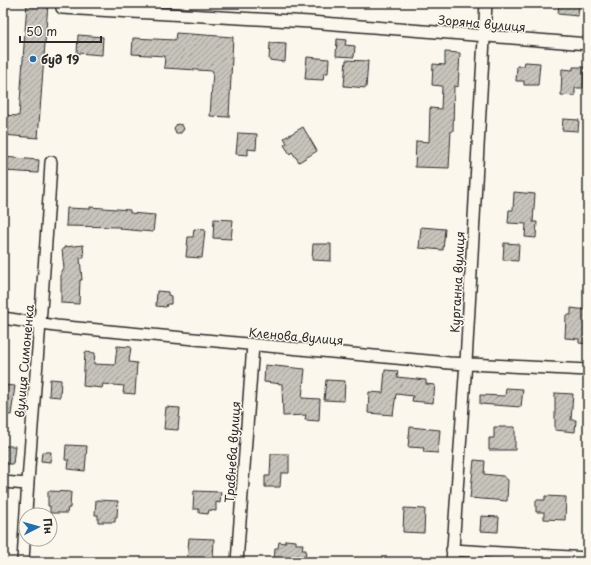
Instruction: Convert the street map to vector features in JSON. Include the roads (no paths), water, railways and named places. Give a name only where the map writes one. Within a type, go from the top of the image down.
[{"type":"street","name":"Курганна вулиця","points":[[452,562],[466,362],[486,3]]},
{"type":"street","name":"Зоряна вулиця","points":[[62,5],[310,22],[588,44]]},
{"type":"street","name":"вулиця Симоненка","points":[[23,562],[27,484],[41,323],[51,162]]},
{"type":"street","name":"Кленова вулиця","points":[[3,318],[253,345],[449,363],[466,362],[588,370]]},
{"type":"street","name":"Травнева вулиця","points":[[237,562],[253,345]]},
{"type":"street","points":[[3,482],[27,484]]},
{"type":"street","points":[[452,550],[588,558]]},
{"type":"place","name":"буд 19","points":[[33,59]]}]
